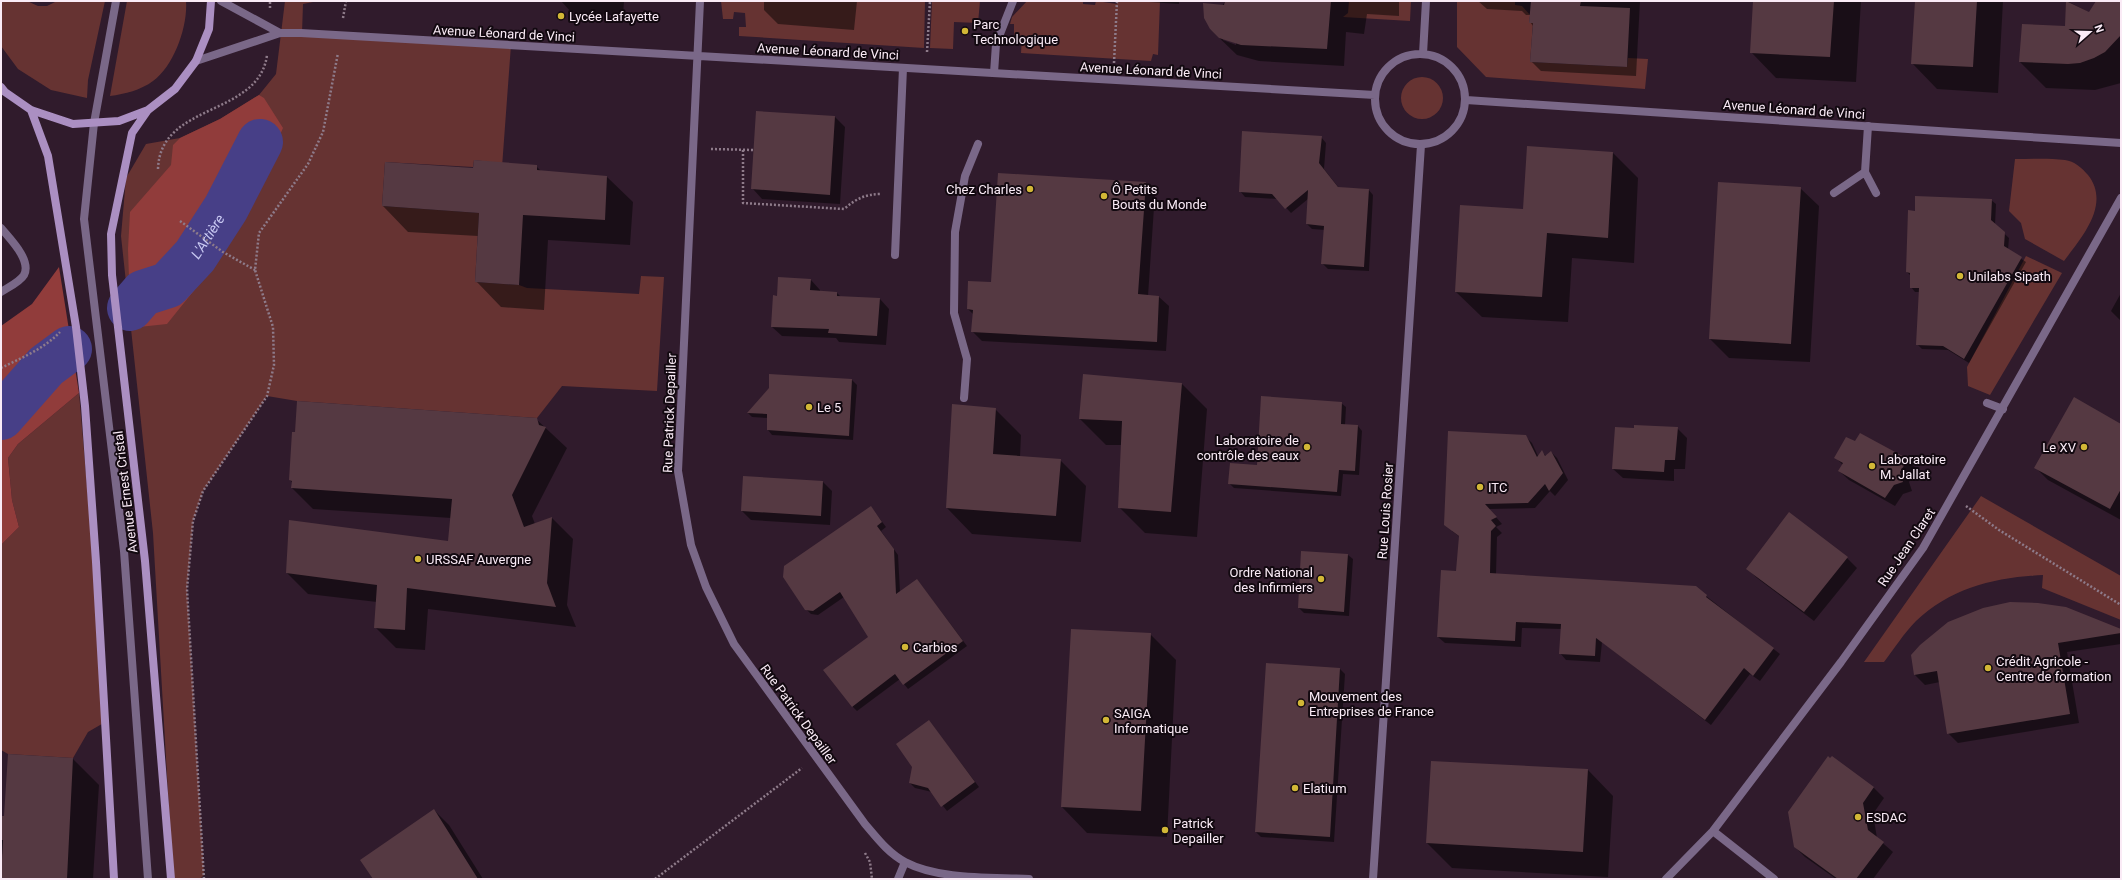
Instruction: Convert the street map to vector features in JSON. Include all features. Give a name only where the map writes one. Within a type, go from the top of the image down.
[{"type":"main road","points":[[1,87],[5,92],[31,110],[73,124],[119,121],[148,110],[175,89],[196,62],[209,29],[211,1]]},
{"type":"main road","points":[[31,110],[48,156],[76,327],[85,406],[96,562],[114,879]]},
{"type":"main road","name":"Avenue Ernest Cristal","points":[[148,110],[132,133],[111,234],[112,275],[145,561],[171,879]]},
{"type":"street","name":"Avenue Ernest Cristal","points":[[116,1],[94,123],[84,219],[124,551],[148,879]]},
{"type":"street","name":"Avenue Léonard de Vinci","points":[[221,1],[280,33]]},
{"type":"street","name":"Rue Patrick Depailler","points":[[700,1],[678,471],[691,545],[706,587],[734,644],[865,824],[884,847],[905,862],[930,871],[961,875],[1030,879]]},
{"type":"street","points":[[994,73],[996,44],[1013,1]]},
{"type":"street","points":[[1423,54],[1426,1]]},
{"type":"street","name":"Avenue Léonard de Vinci","points":[[196,62],[280,33],[341,35],[1375,95]]},
{"type":"street","points":[[1423,54],[1440,58],[1454,68],[1463,83],[1466,100],[1462,117],[1452,131],[1438,141],[1421,145],[1406,142],[1392,135],[1382,124],[1376,110],[1375,95],[1379,78],[1390,64],[1406,56],[1423,54]]},
{"type":"street","points":[[895,255],[903,68]]},
{"type":"street","name":"Avenue Léonard de Vinci","points":[[1466,100],[2121,143]]},
{"type":"street","points":[[1868,126],[1865,172],[1876,193]]},
{"type":"street","points":[[964,398],[967,359],[954,313],[955,232],[965,176],[978,144]]},
{"type":"street","name":"Rue Louis Rosier","points":[[1373,879],[1421,145]]},
{"type":"street","points":[[1834,193],[1865,172]]},
{"type":"street","name":"Rue Jean Claret","points":[[1666,879],[1713,831],[1840,662],[1923,548],[2121,198]]},
{"type":"street","points":[[1,228],[24,259],[26,267],[24,275],[1,292]]},
{"type":"street","points":[[1987,403],[2003,409]]},
{"type":"street","points":[[1713,831],[1774,879]]},
{"type":"street","points":[[898,879],[905,862]]},
{"type":"path","points":[[268,26],[270,1]]},
{"type":"path","points":[[926,69],[930,1]]},
{"type":"path","points":[[1113,80],[1117,1]]},
{"type":"path","points":[[204,879],[188,582],[193,521],[203,491],[268,396],[274,365],[273,327],[255,270],[259,233],[308,164],[323,132],[341,35]]},
{"type":"path","points":[[158,169],[158,158],[167,138],[182,126],[252,87],[262,74],[266,57],[267,37]]},
{"type":"path","points":[[694,148],[754,150]]},
{"type":"path","points":[[743,150],[743,203],[844,209],[857,198],[871,194],[898,194]]},
{"type":"path","points":[[180,221],[223,252],[255,270]]},
{"type":"path","points":[[1,368],[41,348],[52,341],[62,330]]},
{"type":"path","points":[[1953,496],[1999,530],[2121,605]]},
{"type":"path","points":[[655,879],[804,766]]},
{"type":"shaded area","points":[[1,1],[27,1],[38,6],[47,6],[57,1],[105,1],[88,80],[87,98],[51,90],[18,69],[1,46]]},
{"type":"shaded area","points":[[127,1],[186,1],[185,22],[173,56],[161,74],[153,81],[138,89],[127,93],[110,96]]},
{"type":"shaded area","points":[[285,1],[318,1],[303,4],[302,33],[511,45],[502,167],[490,162],[474,160],[473,167],[385,162],[382,206],[479,213],[475,282],[519,285],[527,288],[639,294],[641,276],[664,277],[657,391],[562,386],[537,418],[297,401],[267,396],[203,491],[193,521],[187,589],[204,875],[200,879],[173,879],[153,533],[121,236],[126,178],[146,144],[180,138],[220,119],[259,95],[276,74]]},
{"type":"shaded area","points":[[721,1],[925,1],[924,48],[739,36],[739,27],[746,27],[745,13],[734,12],[733,19],[723,19]]},
{"type":"shaded area","points":[[932,1],[980,1],[978,23],[954,22],[953,49],[930,48]]},
{"type":"shaded area","points":[[1027,1],[1083,1],[1083,4],[1095,5],[1096,1],[1117,4],[1117,1],[1160,1],[1158,55],[1153,54],[1151,61],[1021,53],[1022,37],[1014,35],[1014,24],[1010,24],[1012,17]]},
{"type":"shaded area","points":[[1349,1],[1411,1],[1410,21],[1343,17],[1348,13]]},
{"type":"shaded area","points":[[1457,1],[1515,2],[1515,5],[1522,6],[1530,15],[1529,23],[1533,23],[1530,62],[1627,67],[1628,58],[1648,59],[1645,89],[1486,77],[1457,47]]},
{"type":"shaded area","points":[[1418,77],[1426,77],[1437,83],[1443,94],[1443,102],[1437,113],[1426,119],[1418,119],[1407,113],[1401,102],[1401,94],[1407,83]]},
{"type":"shaded area","points":[[259,95],[264,98],[283,128],[242,219],[200,283],[167,324],[139,327],[130,308],[128,249],[130,212],[171,165],[173,145],[180,138],[220,119]]},
{"type":"shaded area","points":[[2015,159],[2059,159],[2075,163],[2088,175],[2094,186],[2096,197],[2095,209],[2091,220],[2079,242],[2064,261],[2025,239],[2021,223],[2009,211]]},
{"type":"shaded area","points":[[2026,256],[2062,273],[1990,395],[1968,386],[1967,367]]},
{"type":"shaded area","points":[[59,267],[79,393],[18,444],[8,458],[12,500],[19,527],[1,545],[1,326],[32,304]]},
{"type":"shaded area","points":[[79,393],[107,721],[88,732],[73,758],[8,754],[1,750],[1,545],[19,527],[12,500],[8,458],[18,444]]},
{"type":"shaded area","points":[[1981,496],[2121,576],[2121,620],[2042,588],[2043,575],[2008,578],[1975,586],[1944,600],[1916,621],[1884,662],[1864,662]]},
{"type":"building","points":[[1225,1],[1331,1],[1327,49],[1241,45],[1219,38],[1210,29],[1204,18],[1203,3],[1224,5]]},
{"type":"building","points":[[1531,1],[1581,1],[1580,6],[1630,8],[1627,67],[1530,62],[1533,23],[1529,23]]},
{"type":"building","points":[[1753,1],[1834,1],[1830,57],[1750,53]]},
{"type":"building","points":[[1915,1],[1977,1],[1973,67],[1911,64]]},
{"type":"building","points":[[2066,1],[2089,12],[2096,1],[2121,1],[2121,35],[2105,52],[2080,63],[2019,62],[2022,24],[2065,26]]},
{"type":"building","points":[[756,111],[835,116],[830,195],[751,189]]},
{"type":"building","points":[[1242,131],[1322,136],[1319,163],[1338,187],[1369,189],[1364,267],[1321,264],[1324,226],[1306,224],[1308,190],[1285,209],[1272,194],[1239,192]]},
{"type":"building","points":[[1527,146],[1613,152],[1608,238],[1547,233],[1542,297],[1455,292],[1460,205],[1523,209]]},
{"type":"building","points":[[474,160],[537,165],[537,170],[607,176],[605,220],[523,215],[519,285],[475,282],[479,213],[382,206],[385,162],[473,168]]},
{"type":"building","points":[[998,173],[1146,182],[1138,294],[1159,296],[1157,342],[971,332],[973,310],[967,309],[968,281],[991,282]]},
{"type":"building","points":[[1718,182],[1801,187],[1791,344],[1709,339]]},
{"type":"building","name":"Unilabs Sipath","points":[[1915,196],[1992,199],[1991,220],[2005,232],[2004,246],[2022,257],[1964,359],[1943,346],[1916,345],[1919,288],[1910,288],[1910,273],[1906,272],[1908,210],[1915,211]]},
{"type":"building","points":[[778,277],[811,279],[810,290],[837,292],[837,296],[880,298],[877,336],[828,333],[829,329],[771,327],[773,295],[777,296]]},
{"type":"building","name":"Le 5","points":[[769,374],[852,379],[849,436],[767,430],[767,414],[747,413],[769,388]]},
{"type":"building","points":[[1083,374],[1182,383],[1171,512],[1118,508],[1122,421],[1079,419]]},
{"type":"building","name":"Laboratoire de contrôle des eaux","points":[[1261,396],[1342,402],[1341,424],[1358,425],[1355,471],[1339,470],[1337,492],[1228,484],[1230,463],[1257,465]]},
{"type":"building","name":"Le XV","points":[[2074,397],[2121,424],[2121,489],[2110,509],[2034,468]]},
{"type":"building","points":[[297,401],[537,418],[539,425],[546,427],[512,495],[524,527],[552,517],[547,583],[556,607],[407,588],[405,630],[374,628],[377,585],[286,573],[289,520],[448,541],[452,499],[291,488],[292,481],[289,480],[292,432],[295,432]]},
{"type":"building","points":[[952,404],[996,408],[993,454],[1061,459],[1056,516],[946,508]]},
{"type":"building","points":[[1634,425],[1678,427],[1675,460],[1665,460],[1664,472],[1612,469],[1615,427],[1634,428]]},
{"type":"building","points":[[1448,431],[1526,435],[1537,457],[1542,450],[1545,456],[1551,451],[1563,473],[1549,491],[1545,484],[1528,503],[1485,504],[1497,517],[1491,520],[1496,526],[1491,531],[1490,573],[1696,586],[1707,595],[1706,597],[1774,648],[1753,676],[1744,668],[1705,720],[1596,638],[1595,656],[1559,654],[1561,624],[1516,622],[1515,641],[1437,637],[1441,570],[1456,571],[1459,536],[1444,525]]},
{"type":"building","name":"Laboratoire M. Jallat","points":[[1860,433],[1908,459],[1900,472],[1903,482],[1894,485],[1885,498],[1838,471],[1843,463],[1834,458],[1846,437],[1855,441]]},
{"type":"building","points":[[743,476],[823,481],[821,516],[741,511]]},
{"type":"building","points":[[871,506],[882,522],[877,526],[894,549],[896,594],[917,579],[963,641],[903,685],[895,674],[852,707],[823,670],[868,637],[840,592],[813,611],[805,610],[783,577],[784,566]]},
{"type":"building","points":[[1789,512],[1848,557],[1804,612],[1746,569]]},
{"type":"building","name":"Ordre National des Infirmiers","points":[[1301,551],[1348,554],[1344,612],[1298,608]]},
{"type":"building","name":"Crédit Agricole - Centre de formation","points":[[2010,602],[2038,603],[2066,607],[2121,629],[2121,633],[2058,643],[2070,714],[1947,734],[1937,671],[1914,675],[1911,655],[1920,645],[1948,622],[1983,608]]},
{"type":"building","name":"SAIGA Informatique","points":[[1071,629],[1151,633],[1141,811],[1061,807]]},
{"type":"building","points":[[1266,663],[1340,668],[1330,837],[1255,832]]},
{"type":"building","points":[[929,720],[975,782],[941,807],[928,788],[909,783],[912,767],[896,744]]},
{"type":"building","points":[[8,754],[73,758],[67,879],[1,879],[3,840],[1,840],[1,816],[4,816]]},
{"type":"building","points":[[1828,756],[1830,758],[1832,756],[1874,787],[1863,803],[1868,830],[1884,842],[1856,879],[1838,879],[1794,847],[1788,812]]},
{"type":"building","points":[[1431,761],[1588,769],[1583,852],[1426,843]]},
{"type":"building","points":[[434,809],[478,879],[373,879],[360,860]]},
{"type":"waterway","name":"L'Artière","points":[[130,308],[143,293],[168,285],[195,256],[226,208],[260,142]]},
{"type":"waterway","name":"L'Artière","points":[[1,417],[46,366],[69,349]]},
{"type":"place","name":"Lycée Lafayette","points":[[561,16]]},
{"type":"place","name":"Parc Technologique","points":[[965,31]]},
{"type":"place","name":"Chez Charles","points":[[1030,189]]},
{"type":"place","name":"Ô Petits Bouts du Monde","points":[[1104,196]]},
{"type":"place","name":"Unilabs Sipath","points":[[1960,276]]},
{"type":"place","name":"Le 5","points":[[809,407]]},
{"type":"place","name":"Laboratoire de contrôle des eaux","points":[[1307,447]]},
{"type":"place","name":"Le XV","points":[[2084,447]]},
{"type":"place","name":"Laboratoire M. Jallat","points":[[1872,466]]},
{"type":"place","name":"ITC","points":[[1480,487]]},
{"type":"place","name":"URSSAF Auvergne","points":[[418,559]]},
{"type":"place","name":"Ordre National des Infirmiers","points":[[1321,579]]},
{"type":"place","name":"Carbios","points":[[905,647]]},
{"type":"place","name":"Crédit Agricole - Centre de formation","points":[[1988,668]]},
{"type":"place","name":"Mouvement des Entreprises de France","points":[[1301,703]]},
{"type":"place","name":"SAIGA Informatique","points":[[1106,720]]},
{"type":"place","name":"Elatium","points":[[1295,788]]},
{"type":"place","name":"ESDAC","points":[[1858,817]]},
{"type":"place","name":"Patrick Depailler","points":[[1165,830]]}]
